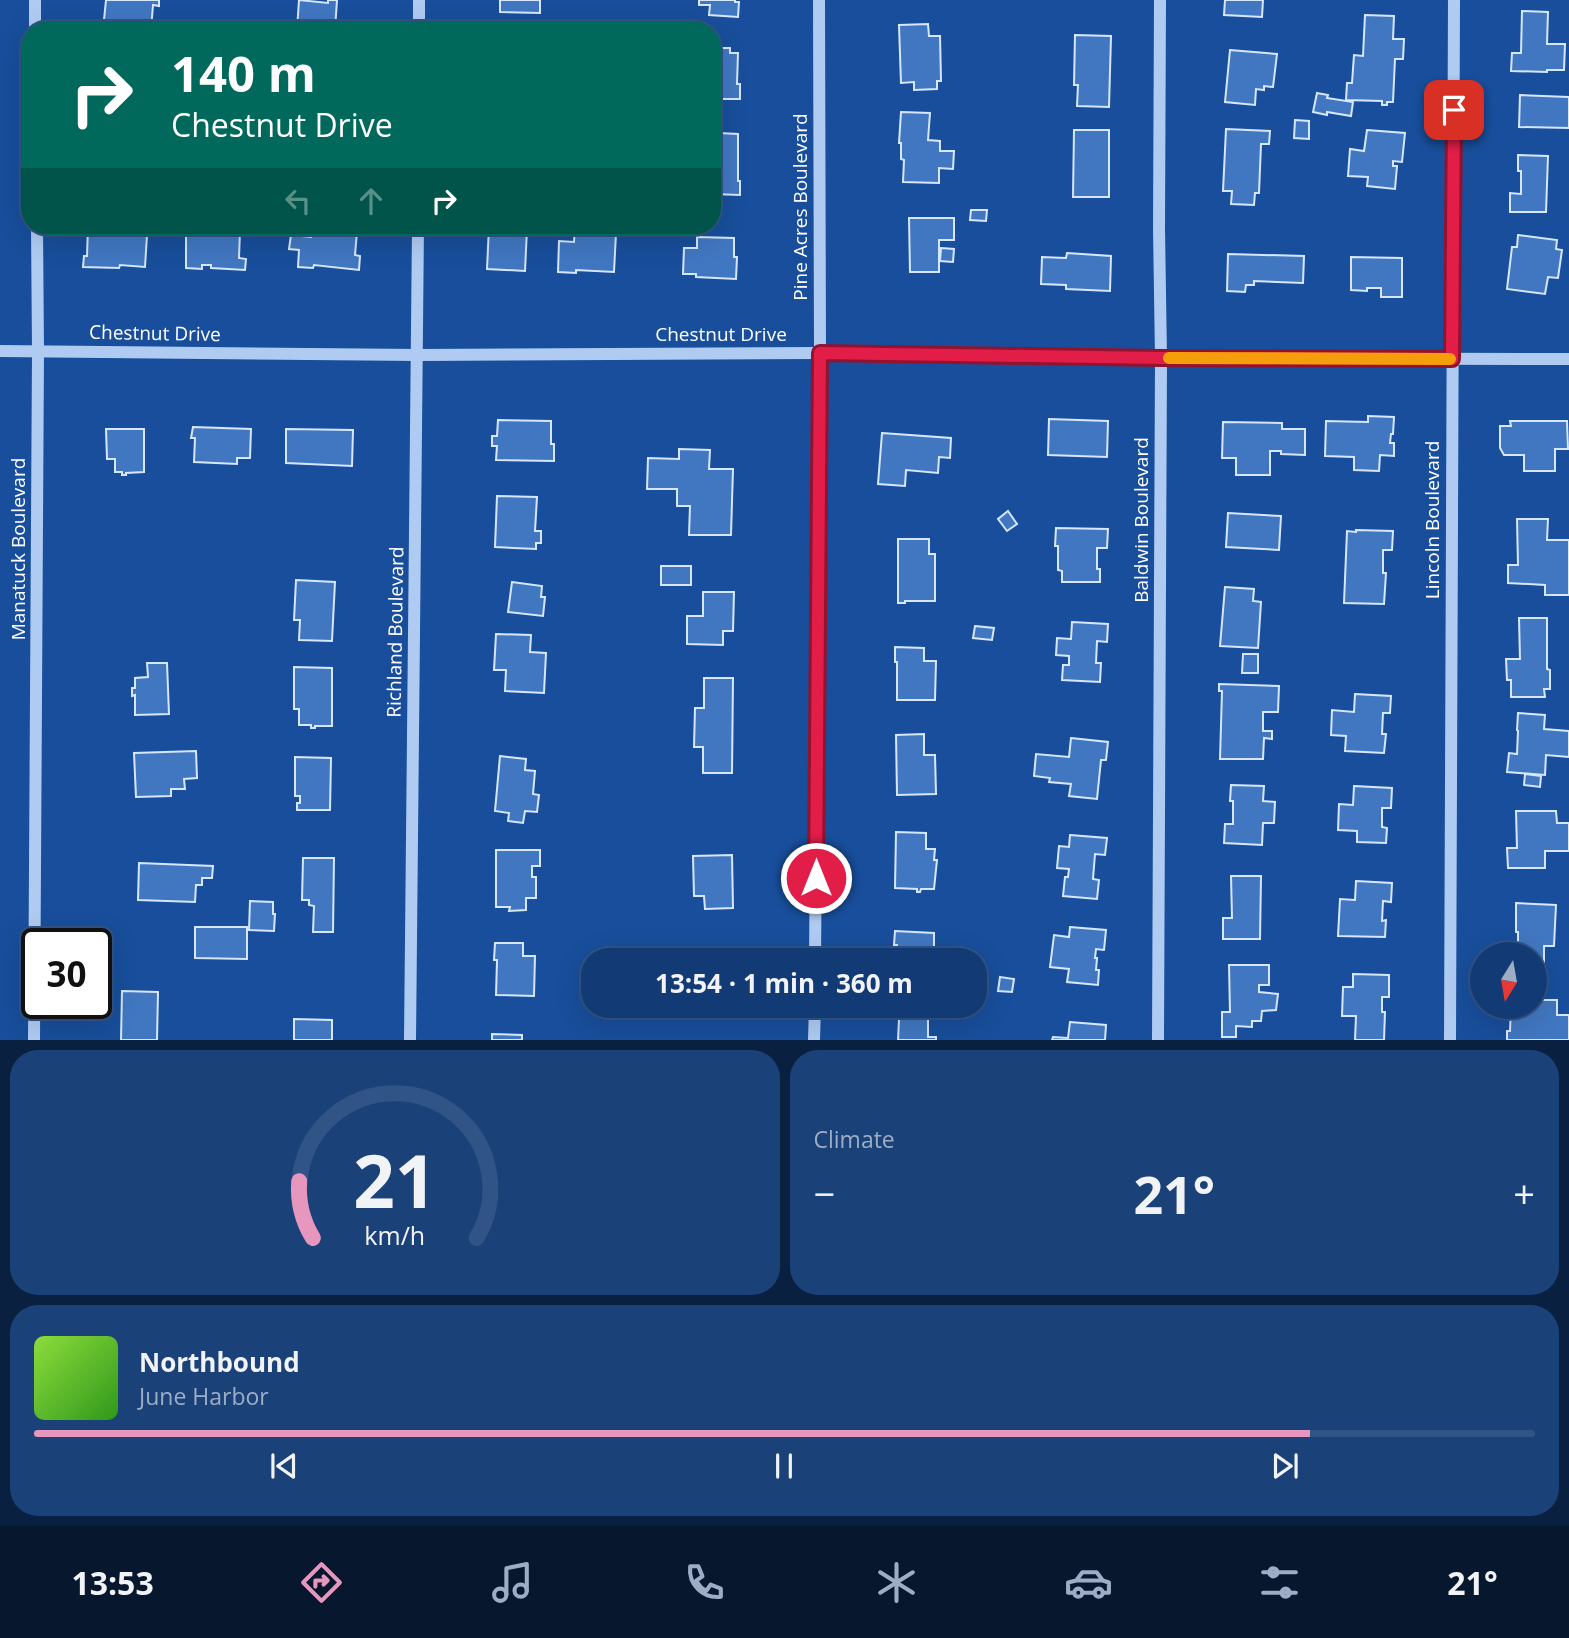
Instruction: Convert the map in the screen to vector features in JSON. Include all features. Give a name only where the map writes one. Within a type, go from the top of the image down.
[{"type":"street","points":[[35,0],[35,21]]},
{"type":"street","points":[[419,0],[419,21]]},
{"type":"street","name":"Pine Acres Boulevard","points":[[815,948],[820,353],[819,0]]},
{"type":"street","name":"Baldwin Boulevard","points":[[1158,1040],[1160,0]]},
{"type":"street","name":"Lincoln Boulevard","points":[[1450,1040],[1454,0]]},
{"type":"street","name":"Manatuck Boulevard","points":[[34,1040],[37,235]]},
{"type":"street","name":"Richland Boulevard","points":[[410,1040],[418,235]]},
{"type":"street","name":"Chestnut Drive","points":[[0,351],[418,355],[820,353],[1161,358],[1569,359]]},
{"type":"street","points":[[814,1040],[815,1018]]},
{"type":"building","points":[[106,0],[159,0],[159,6],[153,5],[152,21],[104,21]]},
{"type":"building","points":[[299,0],[328,3],[328,0],[337,0],[336,21],[298,21]]},
{"type":"building","points":[[500,0],[540,0],[540,13],[500,12]]},
{"type":"building","points":[[699,0],[735,0],[739,2],[738,17],[709,15],[710,5],[699,5]]},
{"type":"building","points":[[1225,0],[1263,0],[1262,17],[1224,15]]},
{"type":"building","points":[[1522,11],[1548,12],[1547,44],[1565,44],[1564,70],[1511,71],[1512,53],[1521,53]]},
{"type":"building","points":[[1365,15],[1394,16],[1393,39],[1404,39],[1403,59],[1395,59],[1393,102],[1387,102],[1387,105],[1382,105],[1382,101],[1346,100],[1347,83],[1352,83],[1354,55],[1363,56]]},
{"type":"building","points":[[928,24],[929,36],[940,36],[941,81],[937,81],[937,89],[914,90],[914,82],[901,83],[899,25]]},
{"type":"building","points":[[1075,35],[1111,36],[1109,107],[1077,106],[1078,85],[1074,85]]},
{"type":"building","points":[[721,48],[730,48],[730,53],[738,53],[737,84],[740,84],[740,99],[721,99]]},
{"type":"building","points":[[1230,50],[1277,54],[1273,87],[1256,89],[1255,105],[1225,102]]},
{"type":"building","points":[[1317,93],[1328,95],[1327,98],[1353,102],[1351,116],[1313,112]]},
{"type":"building","points":[[1520,95],[1569,97],[1569,128],[1519,127]]},
{"type":"building","points":[[901,112],[930,113],[928,140],[940,141],[940,151],[954,151],[953,169],[939,168],[939,183],[903,182],[904,160],[901,159],[899,143]]},
{"type":"building","points":[[1295,120],[1309,121],[1309,139],[1294,138]]},
{"type":"building","points":[[1226,129],[1270,131],[1269,144],[1261,144],[1259,193],[1255,193],[1254,205],[1231,204],[1232,191],[1223,191]]},
{"type":"building","points":[[1074,130],[1109,130],[1109,197],[1073,197]]},
{"type":"building","points":[[1367,130],[1405,133],[1402,162],[1393,161],[1393,166],[1397,166],[1395,189],[1367,186],[1368,177],[1348,176],[1350,149],[1364,151]]},
{"type":"building","points":[[721,133],[738,134],[740,195],[721,194]]},
{"type":"building","points":[[1518,155],[1548,156],[1546,212],[1510,212],[1510,193],[1521,194]]},
{"type":"building","points":[[971,210],[987,210],[986,221],[970,220]]},
{"type":"building","points":[[909,218],[954,218],[954,240],[939,240],[939,272],[910,272]]},
{"type":"building","points":[[88,235],[147,235],[145,267],[83,267],[84,256],[87,256]]},
{"type":"building","points":[[186,235],[240,235],[239,258],[246,259],[245,270],[211,268],[211,265],[202,265],[202,269],[186,268]]},
{"type":"building","points":[[291,235],[357,235],[355,255],[360,256],[359,270],[314,265],[313,268],[298,267],[299,250],[289,249]]},
{"type":"building","points":[[489,235],[527,235],[525,271],[487,269]]},
{"type":"building","points":[[574,235],[616,235],[614,272],[558,272],[559,241],[574,242]]},
{"type":"building","points":[[1518,235],[1557,240],[1556,249],[1562,250],[1558,278],[1548,277],[1545,294],[1507,289],[1512,247],[1517,247]]},
{"type":"building","points":[[697,237],[734,238],[736,279],[683,274],[684,248],[697,248]]},
{"type":"building","points":[[941,248],[954,249],[953,262],[940,261]]},
{"type":"building","points":[[1067,253],[1111,256],[1110,291],[1066,289],[1066,285],[1041,284],[1042,257],[1066,258]]},
{"type":"building","points":[[1228,254],[1304,256],[1303,283],[1254,281],[1254,285],[1246,285],[1245,292],[1227,291]]},
{"type":"building","points":[[1351,257],[1402,258],[1402,297],[1381,297],[1381,288],[1351,290]]},
{"type":"building","points":[[1368,416],[1394,417],[1390,443],[1394,443],[1394,456],[1380,455],[1379,471],[1354,470],[1354,457],[1325,456],[1326,421],[1368,422]]},
{"type":"building","points":[[1049,419],[1108,421],[1107,457],[1048,455]]},
{"type":"building","points":[[498,420],[551,421],[554,461],[496,460],[497,446],[492,446],[492,436],[497,436]]},
{"type":"building","points":[[1510,421],[1567,421],[1568,449],[1555,449],[1555,471],[1524,471],[1524,455],[1504,455],[1500,448],[1500,426],[1511,426]]},
{"type":"building","points":[[1223,422],[1282,423],[1282,429],[1305,429],[1305,455],[1270,451],[1270,475],[1236,475],[1236,458],[1222,458]]},
{"type":"building","points":[[193,427],[251,429],[250,458],[237,458],[237,464],[194,462],[195,438],[191,438]]},
{"type":"building","points":[[106,429],[144,429],[144,472],[122,475],[122,472],[115,472],[115,459],[107,459]]},
{"type":"building","points":[[286,429],[353,430],[352,466],[286,463]]},
{"type":"building","points":[[882,433],[951,438],[950,458],[939,457],[938,473],[906,470],[905,486],[878,484]]},
{"type":"building","points":[[679,449],[710,450],[709,469],[733,469],[731,535],[689,535],[690,506],[677,506],[677,489],[647,489],[648,458],[679,459]]},
{"type":"building","points":[[497,496],[537,497],[535,531],[541,531],[541,543],[536,543],[536,549],[495,547]]},
{"type":"building","points":[[1008,511],[1017,524],[1007,531],[998,519]]},
{"type":"building","points":[[1228,513],[1281,516],[1279,550],[1226,547]]},
{"type":"building","points":[[1517,519],[1548,519],[1547,540],[1569,540],[1569,595],[1545,595],[1545,585],[1508,583],[1508,565],[1518,565]]},
{"type":"building","points":[[1056,528],[1108,529],[1107,548],[1097,548],[1100,582],[1062,582],[1062,571],[1058,570],[1058,546],[1055,546]]},
{"type":"building","points":[[1347,531],[1393,531],[1392,550],[1383,550],[1383,573],[1386,573],[1384,604],[1344,603]]},
{"type":"building","points":[[898,539],[929,539],[929,554],[935,554],[935,601],[898,603]]},
{"type":"building","points":[[661,566],[691,566],[691,585],[661,585]]},
{"type":"building","points":[[296,580],[335,582],[332,641],[299,640],[300,620],[294,620]]},
{"type":"building","points":[[512,582],[542,586],[541,597],[545,597],[543,616],[508,612]]},
{"type":"building","points":[[1225,587],[1254,589],[1253,601],[1261,602],[1258,648],[1220,646]]},
{"type":"building","points":[[703,592],[734,592],[733,631],[723,631],[723,645],[687,644],[687,616],[703,616]]},
{"type":"building","points":[[1519,618],[1547,618],[1547,669],[1550,670],[1550,689],[1544,689],[1545,697],[1511,697],[1511,680],[1507,680],[1506,659],[1520,659]]},
{"type":"building","points":[[1072,622],[1108,624],[1107,642],[1097,641],[1096,663],[1101,663],[1100,682],[1062,680],[1063,665],[1069,665],[1069,656],[1056,655],[1057,638],[1071,639]]},
{"type":"building","points":[[975,626],[994,628],[992,640],[973,638]]},
{"type":"building","points":[[496,634],[531,635],[530,652],[546,653],[544,693],[505,691],[506,670],[494,670]]},
{"type":"building","points":[[895,647],[924,648],[924,661],[936,661],[935,700],[897,700]]},
{"type":"building","points":[[1243,654],[1258,654],[1258,673],[1242,673]]},
{"type":"building","points":[[147,663],[167,663],[169,714],[135,715],[135,695],[132,696],[132,688],[135,688],[135,678],[148,677]]},
{"type":"building","points":[[294,667],[332,668],[332,726],[311,728],[311,725],[299,725],[299,709],[294,709]]},
{"type":"building","points":[[704,678],[733,678],[732,773],[703,773],[703,747],[694,747],[695,708],[704,708]]},
{"type":"building","points":[[1219,684],[1279,686],[1278,712],[1263,712],[1263,731],[1272,731],[1272,739],[1264,738],[1263,759],[1220,759],[1222,691],[1219,691]]},
{"type":"building","points":[[1355,694],[1391,696],[1390,713],[1383,713],[1382,734],[1386,734],[1384,753],[1345,751],[1346,736],[1331,735],[1332,710],[1354,712]]},
{"type":"building","points":[[1518,713],[1545,715],[1544,729],[1569,731],[1569,757],[1546,755],[1545,775],[1507,772],[1509,753],[1517,754]]},
{"type":"building","points":[[924,734],[924,755],[935,755],[936,794],[897,795],[896,735]]},
{"type":"building","points":[[1071,738],[1108,742],[1106,760],[1101,760],[1097,799],[1069,796],[1071,784],[1049,782],[1050,778],[1034,776],[1036,754],[1069,757]]},
{"type":"building","points":[[196,751],[197,778],[184,779],[185,789],[171,789],[171,796],[136,797],[134,753]]},
{"type":"building","points":[[500,756],[526,759],[525,770],[535,771],[533,794],[539,795],[537,812],[525,811],[523,823],[508,821],[509,813],[495,811]]},
{"type":"building","points":[[295,757],[331,758],[330,810],[297,810],[300,796],[295,796]]},
{"type":"building","points":[[1525,774],[1541,776],[1540,787],[1524,785]]},
{"type":"building","points":[[1231,785],[1264,786],[1263,801],[1275,802],[1274,823],[1263,823],[1262,845],[1224,843],[1225,824],[1233,824]]},
{"type":"building","points":[[1354,786],[1392,788],[1391,808],[1382,808],[1382,827],[1387,828],[1386,843],[1357,842],[1357,831],[1338,830],[1339,804],[1353,805]]},
{"type":"building","points":[[1516,811],[1556,811],[1557,823],[1569,823],[1569,851],[1545,851],[1545,868],[1508,868],[1507,848],[1517,848]]},
{"type":"building","points":[[896,832],[926,833],[926,849],[935,849],[934,860],[937,860],[934,889],[921,889],[917,892],[917,889],[895,888]]},
{"type":"building","points":[[1070,835],[1107,838],[1105,855],[1095,854],[1093,879],[1099,880],[1097,899],[1063,896],[1065,877],[1068,877],[1069,869],[1057,868],[1059,846],[1069,847]]},
{"type":"building","points":[[496,850],[540,850],[540,866],[532,866],[532,877],[536,877],[536,898],[526,898],[526,910],[509,911],[510,907],[496,907]]},
{"type":"building","points":[[732,855],[733,908],[705,909],[704,896],[694,896],[693,856]]},
{"type":"building","points":[[303,858],[334,858],[333,932],[313,932],[314,906],[309,905],[309,900],[302,900]]},
{"type":"building","points":[[139,863],[213,866],[212,878],[202,878],[202,885],[196,885],[195,902],[138,900]]},
{"type":"building","points":[[1231,876],[1261,876],[1260,939],[1223,939],[1223,918],[1232,918]]},
{"type":"building","points":[[1356,881],[1392,883],[1391,902],[1383,901],[1382,921],[1386,920],[1385,937],[1338,936],[1340,899],[1355,900]]},
{"type":"building","points":[[250,901],[273,902],[274,931],[249,930]]},
{"type":"building","points":[[1516,903],[1556,905],[1554,946],[1547,946],[1547,942],[1518,942]]},
{"type":"building","points":[[195,927],[247,927],[247,959],[195,958]]},
{"type":"building","points":[[1070,927],[1106,930],[1104,950],[1096,949],[1098,985],[1067,982],[1069,969],[1050,967],[1054,935],[1069,937]]},
{"type":"building","points":[[895,931],[934,933],[934,948],[897,948],[897,945],[894,945]]},
{"type":"building","points":[[495,943],[523,943],[523,956],[535,956],[534,996],[496,995]]},
{"type":"building","points":[[1229,965],[1269,965],[1269,985],[1259,985],[1259,992],[1278,994],[1276,1010],[1262,1011],[1261,1021],[1252,1021],[1252,1027],[1236,1026],[1236,1037],[1222,1037],[1222,1012],[1230,1012]]},
{"type":"building","points":[[1353,974],[1389,975],[1389,997],[1382,997],[1382,1012],[1385,1012],[1384,1040],[1355,1040],[1356,1016],[1342,1016],[1343,987],[1353,987]]},
{"type":"building","points":[[1000,977],[1014,979],[1012,992],[998,991]]},
{"type":"building","points":[[122,991],[158,992],[157,1040],[121,1040]]},
{"type":"building","points":[[1547,1000],[1557,1000],[1557,1015],[1569,1015],[1569,1040],[1507,1040],[1507,1031],[1510,1031],[1510,1019],[1547,1019]]},
{"type":"building","points":[[294,1019],[332,1020],[332,1040],[294,1040]]},
{"type":"building","points":[[899,1019],[928,1019],[928,1037],[936,1037],[936,1040],[898,1040]]},
{"type":"building","points":[[1070,1022],[1106,1025],[1105,1040],[1052,1040],[1053,1037],[1068,1038]]},
{"type":"building","points":[[492,1034],[522,1035],[522,1040],[492,1040]]},
{"type":"slow traffic","points":[[1169,358],[1450,359]]},
{"type":"route","points":[[816,878],[820,353],[1452,359],[1454,110]]}]
